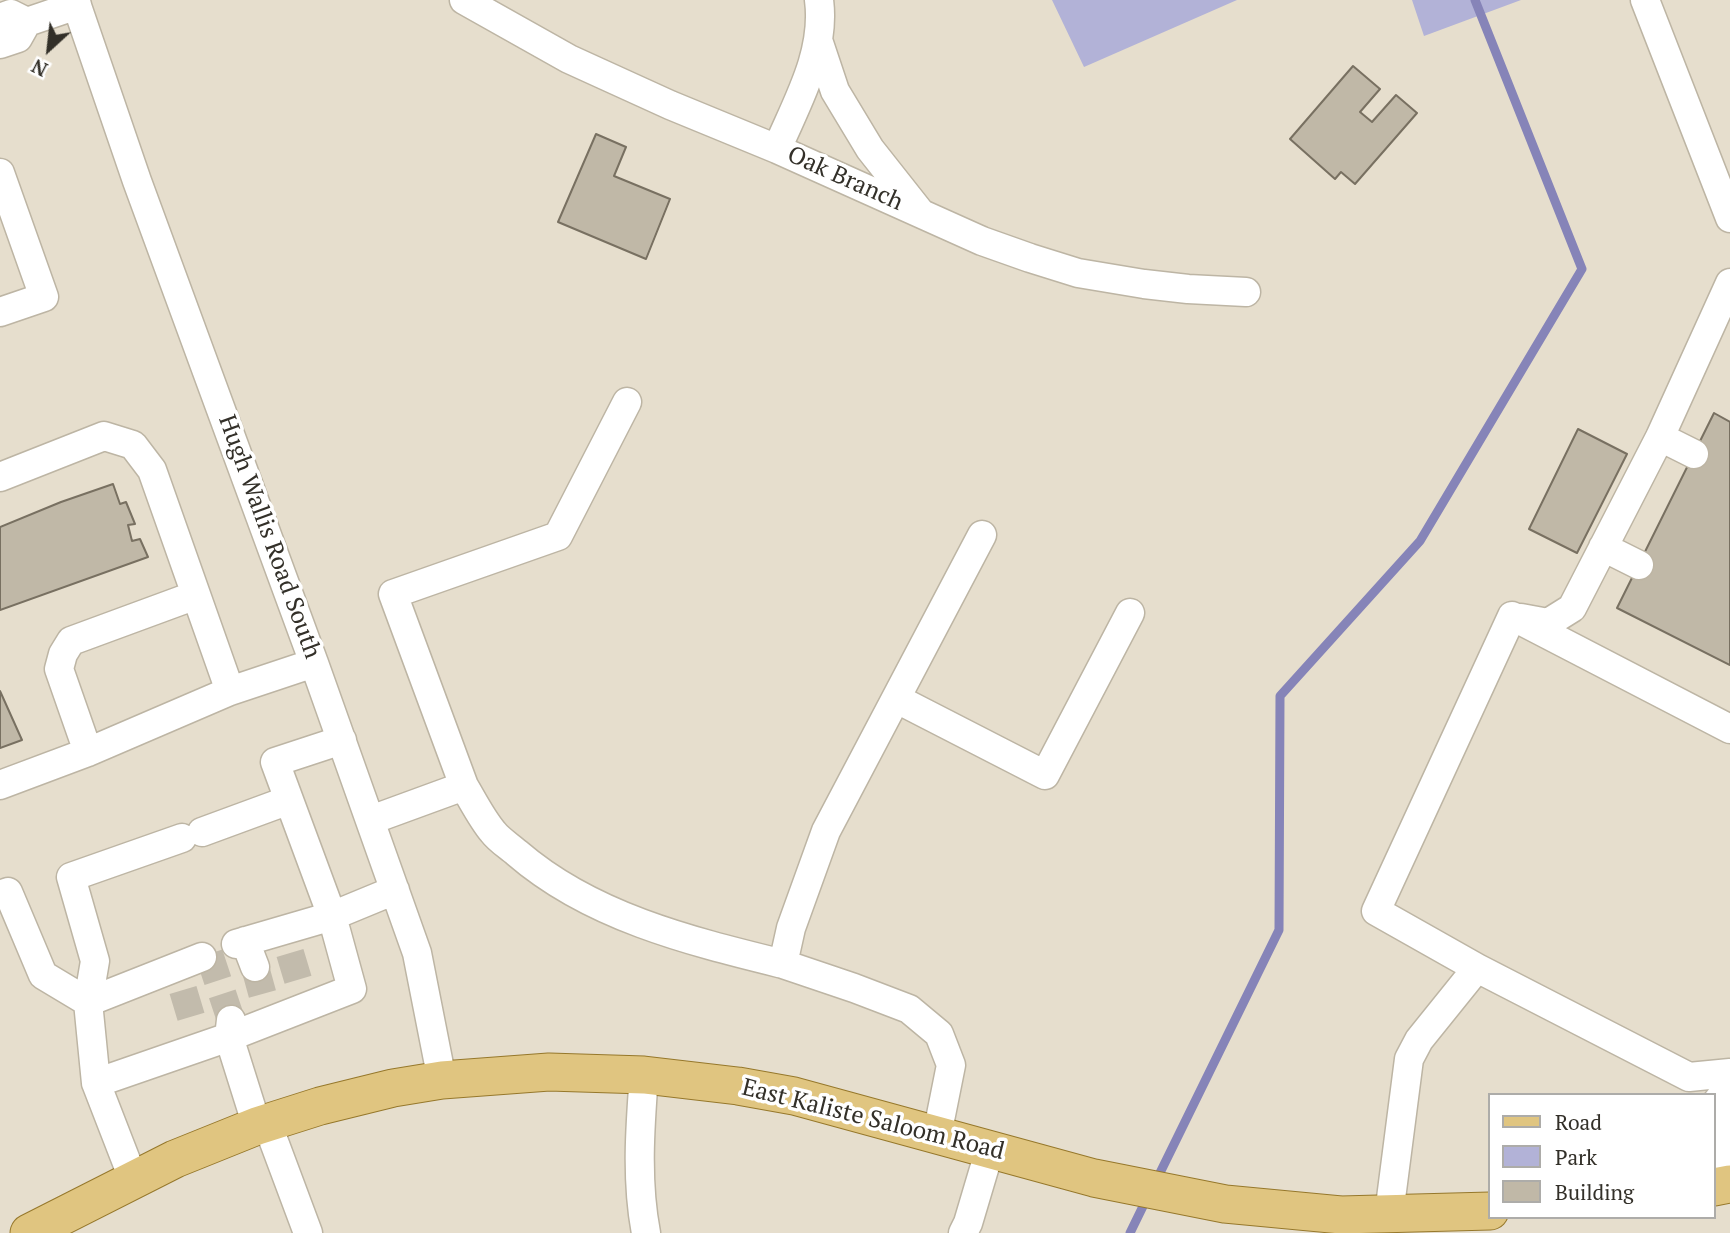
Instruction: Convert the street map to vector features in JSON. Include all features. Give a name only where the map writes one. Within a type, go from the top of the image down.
[{"type":"main road","name":"East Kaliste Saloom Road","points":[[29,1233],[175,1160],[262,1124],[320,1105],[442,1080],[549,1072],[644,1075],[738,1086],[794,1096],[1094,1178],[1224,1204],[1340,1215],[1488,1211]]},
{"type":"street","name":"Oak Branch","points":[[464,0],[569,59],[982,241],[1078,273],[1188,289],[1246,292]]},
{"type":"street","points":[[778,149],[810,74],[819,43],[819,0]]},
{"type":"street","points":[[1645,0],[1730,218]]},
{"type":"street","points":[[0,44],[18,38],[14,20],[76,3]]},
{"type":"street","name":"Hugh Wallis Road South","points":[[76,3],[137,181],[342,740],[417,953],[442,1080]]},
{"type":"street","points":[[819,43],[835,91],[870,149],[921,213]]},
{"type":"street","points":[[0,173],[44,296],[0,312]]},
{"type":"street","points":[[1512,616],[1548,623],[1572,608],[1660,437],[1730,283]]},
{"type":"street","points":[[627,402],[558,536],[393,594],[464,786],[493,832],[537,870],[584,897],[637,922],[694,941],[783,964],[909,1009],[939,1034],[951,1065],[937,1135]]},
{"type":"street","points":[[0,477],[104,436],[133,445],[152,470],[230,691]]},
{"type":"street","points":[[1660,437],[1694,453]]},
{"type":"street","points":[[783,964],[791,928],[826,831],[982,534]]},
{"type":"street","points":[[1603,547],[1639,565]]},
{"type":"street","points":[[88,752],[59,670],[63,654],[71,641],[196,595]]},
{"type":"street","points":[[897,699],[1045,775],[1130,613]]},
{"type":"street","points":[[1512,616],[1730,729]]},
{"type":"street","points":[[1512,616],[1377,911],[1477,968],[1689,1077],[1730,1073]]},
{"type":"street","points":[[0,785],[88,752],[230,691],[314,663]]},
{"type":"street","points":[[96,1083],[198,1038],[304,1000],[352,989],[332,916],[275,762],[342,740]]},
{"type":"street","points":[[371,820],[464,786]]},
{"type":"street","points":[[134,1181],[96,1083],[88,1002],[95,961],[71,877],[289,800]]},
{"type":"street","points":[[245,951],[287,942],[332,916],[395,890]]},
{"type":"street","points":[[0,895],[8,892],[43,975],[88,1002],[187,971]]},
{"type":"street","points":[[1389,1214],[1409,1059],[1419,1040],[1477,968]]},
{"type":"street","points":[[230,1028],[262,1124],[308,1233]]},
{"type":"street","points":[[644,1075],[639,1142],[646,1233]]},
{"type":"street","points":[[1724,1185],[1716,1103],[1730,1086]]},
{"type":"street","points":[[963,1233],[990,1149]]},
{"type":"green space","points":[[1052,0],[1237,0],[1084,67]]},
{"type":"green space","points":[[1412,0],[1521,0],[1424,36]]},
{"type":"building","points":[[1353,66],[1380,89],[1360,112],[1372,122],[1396,95],[1417,113],[1355,184],[1341,172],[1335,179],[1290,139]]},
{"type":"building","points":[[596,134],[626,147],[614,176],[670,199],[646,259],[558,222]]},
{"type":"building","points":[[1714,413],[1730,422],[1730,665],[1617,608]]},
{"type":"building","points":[[1578,429],[1627,454],[1577,553],[1529,529]]},
{"type":"building","points":[[113,484],[120,504],[126,502],[135,524],[128,525],[132,541],[140,539],[148,557],[0,610],[0,527]]},
{"type":"building","points":[[0,691],[22,740],[0,748]]},
{"type":"waterway","points":[[1156,1181],[1279,930],[1280,696],[1420,541],[1582,269],[1475,0]]},
{"type":"waterway","points":[[1130,1233],[1148,1196]]},
{"type":"tunnel","points":[[290,953],[302,993]]},
{"type":"tunnel","points":[[209,954],[231,1020]]},
{"type":"tunnel","points":[[255,967],[266,1007]]},
{"type":"tunnel","points":[[183,990],[195,1030]]}]
